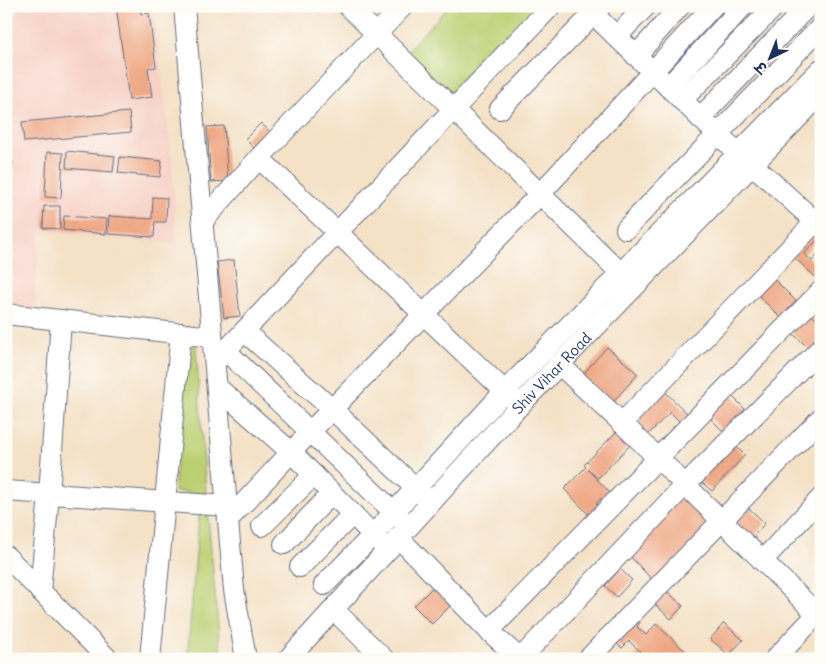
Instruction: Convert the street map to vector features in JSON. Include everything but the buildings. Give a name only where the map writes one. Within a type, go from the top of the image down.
[{"type":"street","points":[[184,6],[203,221],[217,350],[217,387],[234,590],[246,659]]},
{"type":"street","points":[[259,158],[337,234],[513,398],[628,280],[348,6]]},
{"type":"street","points":[[203,221],[259,158],[403,6]]},
{"type":"street","points":[[217,350],[244,331],[551,6]]},
{"type":"street","points":[[616,37],[646,6]]},
{"type":"street","points":[[636,56],[680,6]]},
{"type":"street","points":[[228,513],[291,452],[540,194],[713,6]]},
{"type":"street","points":[[675,94],[743,6]]},
{"type":"street","points":[[675,94],[776,6]]},
{"type":"street","points":[[700,118],[808,6]]},
{"type":"street","points":[[500,109],[593,9],[616,37],[717,134],[819,221],[622,423]]},
{"type":"street","points":[[626,229],[821,27]]},
{"type":"street","points":[[746,159],[821,69]]},
{"type":"street","name":"Shiv Vihar Road","points":[[288,659],[333,610],[392,532],[423,495],[513,398],[559,364],[628,280],[746,159],[821,94]]},
{"type":"street","points":[[489,630],[821,291]]},
{"type":"street","points":[[6,314],[181,333],[217,350],[310,432],[392,532],[520,659],[685,485],[821,348]]},
{"type":"street","points":[[40,591],[49,495],[61,320]]},
{"type":"street","points":[[244,331],[423,495]]},
{"type":"street","points":[[150,659],[181,333]]},
{"type":"street","points":[[559,364],[721,521],[819,612],[775,659]]},
{"type":"street","points":[[217,387],[291,452],[352,514],[392,532]]},
{"type":"street","points":[[588,659],[821,418]]},
{"type":"street","points":[[262,526],[314,475]]},
{"type":"street","points":[[6,491],[166,502],[228,513]]},
{"type":"street","points":[[284,544],[332,493]]},
{"type":"street","points":[[762,560],[821,498]]},
{"type":"street","points":[[300,567],[352,514]]},
{"type":"street","points":[[324,585],[392,532]]},
{"type":"street","points":[[6,556],[108,659]]},
{"type":"street","points":[[333,610],[384,659]]},
{"type":"shaded area","points":[[19,6],[153,6],[172,160],[177,244],[41,231],[33,312],[6,310],[6,31]]},
{"type":"green space","points":[[449,6],[538,6],[453,97],[406,52]]},
{"type":"green space","points":[[185,345],[196,346],[206,494],[174,491]]},
{"type":"green space","points":[[207,505],[221,659],[187,659],[200,506]]}]
